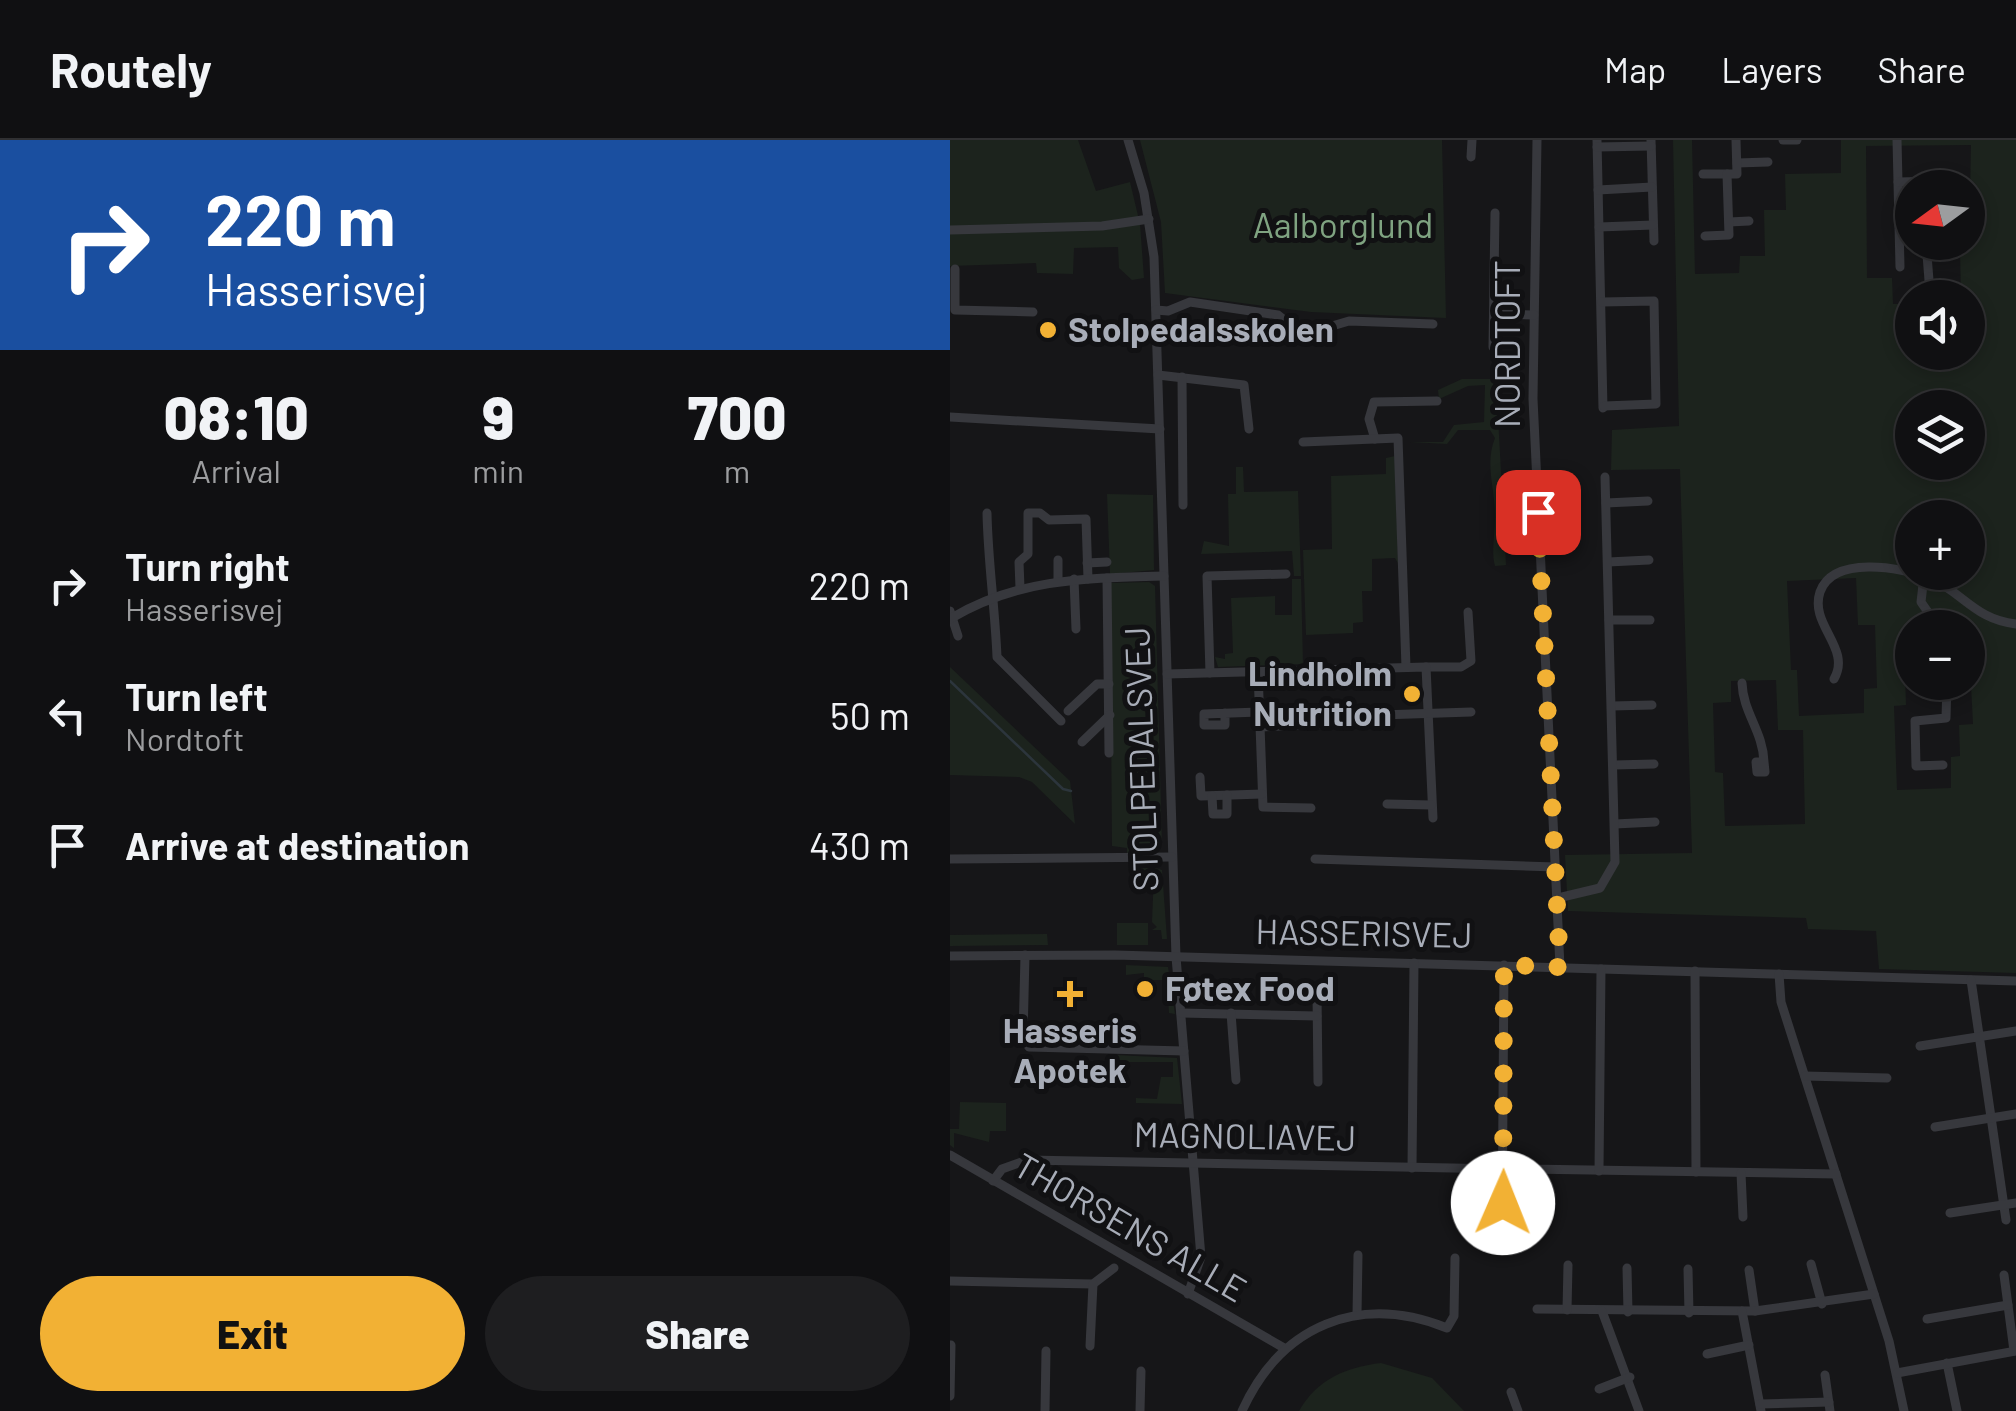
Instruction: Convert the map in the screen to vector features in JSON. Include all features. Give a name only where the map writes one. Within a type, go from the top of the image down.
[{"type":"street","name":"STOLPEDALSVEJ","points":[[1128,140],[1149,219],[1156,310],[1176,956],[1201,1257],[1188,1294]]},
{"type":"street","points":[[1471,157],[1472,140]]},
{"type":"street","name":"NORDTOFT","points":[[1537,140],[1532,398],[1560,967]]},
{"type":"street","points":[[1703,174],[1738,174],[1736,140]]},
{"type":"street","points":[[1783,140],[1797,140]]},
{"type":"street","points":[[1897,140],[1898,170]]},
{"type":"street","points":[[1602,302],[1654,301],[1656,404],[1604,407],[1597,144],[1651,143],[1654,241]]},
{"type":"street","points":[[1737,163],[1768,162]]},
{"type":"street","points":[[1704,236],[1728,235],[1727,174]]},
{"type":"street","points":[[1598,190],[1652,187]]},
{"type":"street","points":[[1493,346],[1495,213]]},
{"type":"street","points":[[950,230],[1102,226],[1149,219]]},
{"type":"street","points":[[1728,222],[1749,221]]},
{"type":"street","points":[[1599,227],[1653,225]]},
{"type":"street","points":[[1900,260],[1900,267]]},
{"type":"street","points":[[955,269],[955,310],[1033,312]]},
{"type":"street","points":[[1156,310],[1168,311],[1190,302],[1278,315],[1293,328],[1322,329],[1350,321],[1433,324]]},
{"type":"street","points":[[1494,314],[1534,315]]},
{"type":"street","points":[[1158,376],[1244,385],[1248,429]]},
{"type":"street","points":[[1182,378],[1184,505]]},
{"type":"street","points":[[1375,439],[1369,419],[1374,402],[1437,401]]},
{"type":"street","points":[[950,416],[1160,429]]},
{"type":"street","points":[[1303,442],[1398,438],[1406,667]]},
{"type":"street","points":[[1558,898],[1587,894],[1609,878],[1615,862],[1605,476]]},
{"type":"street","points":[[1606,504],[1648,501]]},
{"type":"street","points":[[987,513],[997,657],[1062,721]]},
{"type":"street","points":[[1020,588],[1019,562],[1028,554],[1028,513],[1040,513],[1049,520],[1086,519],[1088,578]]},
{"type":"street","points":[[1058,560],[1058,580]]},
{"type":"street","points":[[1608,562],[1649,560]]},
{"type":"street","points":[[1087,563],[1107,562]]},
{"type":"street","points":[[1834,679],[1839,658],[1818,615],[1825,583],[1838,573],[1855,569],[1895,573]]},
{"type":"street","points":[[1210,673],[1207,576],[1286,574]]},
{"type":"street","points":[[958,636],[951,616],[1020,588],[1058,580],[1164,576]]},
{"type":"street","points":[[1106,578],[1110,753]]},
{"type":"street","points":[[1074,579],[1076,629]]},
{"type":"street","points":[[1950,590],[1979,614],[2016,624]]},
{"type":"street","points":[[1167,674],[1461,667],[1471,661],[1468,612]]},
{"type":"street","points":[[1610,620],[1650,620]]},
{"type":"street","points":[[1426,667],[1432,818]]},
{"type":"street","points":[[1258,672],[1263,807],[1311,808]]},
{"type":"street","points":[[1742,683],[1743,702],[1763,738],[1764,762]]},
{"type":"street","points":[[1068,711],[1098,684],[1108,684]]},
{"type":"street","points":[[1943,766],[1916,766],[1915,721],[1946,718],[1946,700]]},
{"type":"street","points":[[1612,706],[1652,704]]},
{"type":"street","points":[[1225,713],[1259,712]]},
{"type":"street","points":[[1381,715],[1471,712]]},
{"type":"street","points":[[1082,742],[1110,716]]},
{"type":"street","points":[[1260,726],[1298,725]]},
{"type":"street","points":[[1614,766],[1654,764]]},
{"type":"street","points":[[1200,777],[1201,796],[1262,794]]},
{"type":"street","points":[[1212,796],[1213,814],[1227,814],[1227,795]]},
{"type":"street","points":[[1387,804],[1431,805]]},
{"type":"street","points":[[1615,824],[1656,822]]},
{"type":"street","points":[[950,859],[1172,857]]},
{"type":"street","points":[[1315,859],[1556,867]]},
{"type":"street","name":"HASSERISVEJ","points":[[950,956],[1176,956],[2016,981]]},
{"type":"street","points":[[1025,956],[1024,1038],[1029,1047],[1184,1051]]},
{"type":"street","points":[[1412,1168],[1414,963]]},
{"type":"street","points":[[1502,1236],[1504,965]]},
{"type":"street","points":[[1599,1170],[1601,969]]},
{"type":"street","points":[[1696,971],[1696,1172]]},
{"type":"street","points":[[1779,974],[1781,1002],[1874,1294],[1904,1411]]},
{"type":"street","points":[[1971,980],[2006,1220]]},
{"type":"street","points":[[1317,994],[1318,1082]]},
{"type":"street","points":[[1181,1012],[1317,1016]]},
{"type":"street","points":[[1231,1014],[1236,1080]]},
{"type":"street","points":[[1920,1046],[2016,1031]]},
{"type":"street","points":[[1806,1076],[1886,1078]]},
{"type":"street","points":[[1935,1126],[2016,1114]]},
{"type":"street","name":"THORSENS ALLE","points":[[950,1154],[1284,1348]]},
{"type":"street","name":"MAGNOLIAVEJ","points":[[993,1180],[1002,1169],[1027,1160],[1504,1169]]},
{"type":"street","points":[[1527,1170],[1836,1174]]},
{"type":"street","points":[[1741,1173],[1743,1216]]},
{"type":"street","points":[[1950,1213],[2016,1203]]},
{"type":"street","points":[[1357,1315],[1358,1255]]},
{"type":"street","points":[[1242,1411],[1265,1368],[1284,1348],[1312,1330],[1357,1315],[1408,1315],[1447,1328],[1454,1316],[1455,1258]]},
{"type":"street","points":[[1810,1264],[1822,1304]]},
{"type":"street","points":[[1567,1310],[1568,1265]]},
{"type":"street","points":[[950,1281],[1094,1284],[1114,1268]]},
{"type":"street","points":[[1627,1268],[1628,1312]]},
{"type":"street","points":[[1688,1269],[1690,1313]]},
{"type":"street","points":[[1749,1270],[1755,1312]]},
{"type":"street","points":[[1897,1372],[2015,1351],[2004,1276]]},
{"type":"street","points":[[1090,1346],[1094,1284]]},
{"type":"street","points":[[1536,1310],[1755,1312],[1874,1294]]},
{"type":"street","points":[[1927,1319],[2008,1305]]},
{"type":"street","points":[[1602,1311],[1630,1378],[1639,1411]]},
{"type":"street","points":[[1742,1312],[1758,1409],[1829,1407],[1825,1375]]},
{"type":"street","points":[[950,1396],[951,1345]]},
{"type":"street","points":[[1707,1354],[1749,1345]]},
{"type":"street","points":[[1045,1411],[1046,1351]]},
{"type":"street","points":[[1947,1363],[1957,1411]]},
{"type":"street","points":[[1140,1411],[1141,1371]]},
{"type":"street","points":[[1599,1389],[1630,1378]]},
{"type":"street","points":[[1511,1392],[1518,1411]]},
{"type":"green space","points":[[950,140],[1078,140],[1096,191],[1130,182],[1140,224],[1144,278],[1132,280],[1119,268],[1118,247],[1074,248],[1073,274],[1037,273],[1036,263],[950,266]]},
{"type":"green space","name":"Aalborglund","points":[[1140,140],[1442,140],[1446,318],[1311,312],[1165,293],[1161,222]]},
{"type":"green space","points":[[1673,140],[1692,140],[1695,274],[1739,273],[1740,256],[1765,256],[1764,210],[1786,210],[1785,174],[1841,173],[1841,140],[2016,140],[2016,973],[1879,969],[1876,931],[1808,929],[1806,918],[1568,911],[1565,855],[1692,853],[1680,469],[1611,470],[1612,430],[1679,426]],"holes":[[[1856,578],[1858,625],[1875,625],[1877,688],[1864,689],[1864,713],[1799,716],[1797,670],[1791,670],[1787,581]],[[1895,610],[1985,610],[1985,700],[1972,700],[1973,724],[1959,725],[1960,756],[1951,757],[1951,788],[1897,790],[1894,706],[1906,705],[1906,700],[1895,700]],[[1776,680],[1778,730],[1803,730],[1805,824],[1725,826],[1723,773],[1715,772],[1713,703],[1731,702],[1731,681]]]},
{"type":"green space","points":[[1462,379],[1496,379],[1506,565],[1495,566],[1494,561],[1495,509],[1490,458],[1495,438],[1490,430],[1458,430],[1447,444],[1410,442],[1443,442],[1454,425],[1484,422],[1485,385],[1468,386],[1439,399],[1438,390]]},
{"type":"green space","points":[[1395,456],[1398,563],[1395,558],[1372,559],[1372,591],[1362,591],[1363,622],[1353,623],[1353,633],[1306,635],[1303,550],[1332,549],[1331,476],[1386,474],[1386,458]]},
{"type":"green space","points":[[1236,467],[1243,467],[1244,492],[1298,491],[1301,576],[1294,576],[1292,551],[1201,554],[1204,541],[1229,546],[1228,494],[1236,494]]},
{"type":"green space","points":[[1107,494],[1153,495],[1154,570],[1110,574]]},
{"type":"green space","points":[[1292,579],[1301,579],[1303,664],[1218,667],[1215,657],[1225,659],[1225,654],[1233,653],[1231,598],[1275,596],[1275,615],[1292,615]]},
{"type":"green space","points":[[1149,582],[1155,586],[1162,846],[1152,853],[1127,854],[1127,848],[1112,846],[1110,583]]},
{"type":"green space","points":[[950,667],[1070,781],[1075,824],[1032,782],[1019,777],[950,775]]},
{"type":"green space","points":[[1138,863],[1162,870],[1167,939],[1162,939],[1161,930],[1152,930],[1157,927],[1152,922],[1154,872],[1138,871]]},
{"type":"green space","points":[[1117,923],[1148,923],[1148,945],[1117,945]]},
{"type":"green space","points":[[1047,934],[1048,945],[950,946],[950,935]]},
{"type":"green space","points":[[1126,965],[1168,967],[1175,1014],[1169,1013],[1167,980],[1144,980],[1144,973],[1126,975]]},
{"type":"green space","points":[[1116,1055],[1177,1058],[1182,1104],[1136,1103],[1136,1098],[1157,1099],[1161,1077],[1173,1077],[1173,1062],[1116,1062]]},
{"type":"green space","points":[[960,1102],[1006,1103],[1006,1131],[990,1131],[989,1142],[954,1133],[954,1148],[950,1145],[950,1129],[959,1129]]},
{"type":"green space","points":[[1381,1363],[1432,1378],[1464,1411],[1299,1411],[1334,1376]]},
{"type":"waterway","points":[[950,681],[1063,789],[1071,791]]},
{"type":"place","name":"Stolpedalsskolen","points":[[1048,330]]},
{"type":"place","name":"Lindholm Nutrition","points":[[1412,694]]},
{"type":"place","name":"Føtex Food","points":[[1145,989]]},
{"type":"place","name":"Hasseris Apotek","points":[[1070,994]]},
{"type":"route","points":[[1503,1203],[1504,965],[1560,967],[1538,512]]}]
